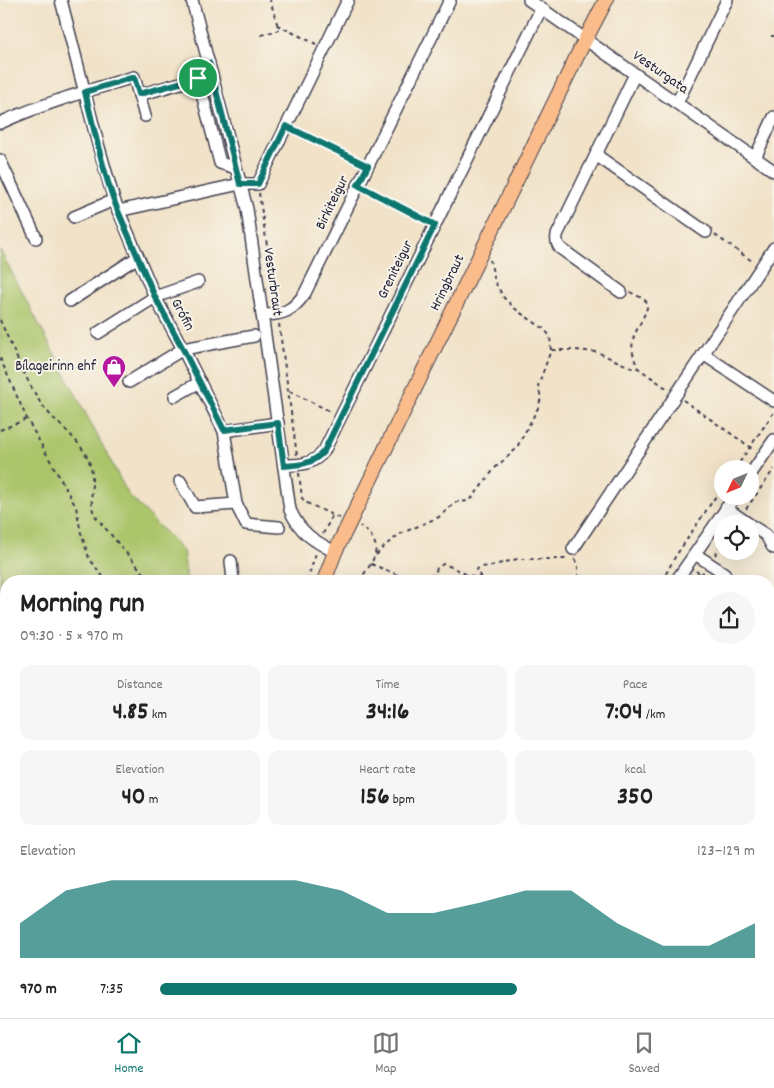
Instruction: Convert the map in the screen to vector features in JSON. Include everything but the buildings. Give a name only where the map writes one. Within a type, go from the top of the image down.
[{"type":"main road","name":"Hringbraut","points":[[326,575],[481,253],[606,0]]},
{"type":"street","name":"Grófin","points":[[61,0],[116,206],[155,297],[224,430],[236,504],[246,524],[279,527]]},
{"type":"street","name":"Vesturbraut","points":[[192,0],[246,208],[290,510],[298,526],[309,537],[336,552]]},
{"type":"street","points":[[74,217],[116,206],[240,184],[258,184],[348,0]]},
{"type":"street","name":"Birkiteigur","points":[[278,315],[292,307],[305,293],[450,0]]},
{"type":"street","name":"Vesturgata","points":[[529,0],[774,171]]},
{"type":"street","points":[[677,103],[727,0]]},
{"type":"street","name":"Greniteigur","points":[[284,466],[311,462],[321,456],[324,451],[541,9]]},
{"type":"street","points":[[209,63],[196,71],[220,163],[236,168]]},
{"type":"street","points":[[621,292],[562,250],[557,242],[557,235],[635,74]]},
{"type":"street","points":[[0,123],[85,92],[134,77],[145,116]]},
{"type":"street","points":[[139,94],[198,78]]},
{"type":"street","points":[[755,158],[774,117]]},
{"type":"street","points":[[596,155],[706,232]]},
{"type":"street","points":[[0,160],[36,238]]},
{"type":"street","points":[[573,549],[774,248]]},
{"type":"street","points":[[70,301],[138,257]]},
{"type":"street","points":[[98,333],[155,297],[198,282]]},
{"type":"street","points":[[262,315],[278,315]]},
{"type":"street","points":[[129,382],[183,349],[254,336]]},
{"type":"street","points":[[703,354],[774,401]]},
{"type":"street","points":[[175,396],[200,382]]},
{"type":"street","points":[[224,430],[278,423]]},
{"type":"street","points":[[759,463],[772,447]]},
{"type":"street","points":[[180,481],[196,507],[236,504]]},
{"type":"street","points":[[680,575],[728,505]]},
{"type":"street","points":[[726,508],[736,515]]},
{"type":"street","points":[[759,530],[766,535],[774,548]]},
{"type":"street","points":[[695,554],[725,575]]},
{"type":"street","points":[[231,561],[232,575]]},
{"type":"path","points":[[261,36],[279,30],[270,0]]},
{"type":"path","points":[[277,25],[324,48]]},
{"type":"path","points":[[286,126],[368,166]]},
{"type":"path","points":[[258,184],[278,315],[302,498],[305,502],[360,526],[368,532],[376,548],[375,556]]},
{"type":"path","points":[[358,185],[435,225]]},
{"type":"path","points":[[706,232],[714,234],[761,268]]},
{"type":"path","points":[[363,575],[375,556],[400,534],[439,517],[456,502],[469,501],[473,498],[495,468],[516,449],[538,408],[541,398],[538,386],[551,350],[550,336],[543,328],[513,308],[504,298],[495,282],[489,257],[481,253]]},
{"type":"path","points":[[621,292],[628,291],[646,300],[648,304],[632,344],[634,359],[638,368]]},
{"type":"path","points":[[0,320],[17,358],[41,403],[60,426],[78,443],[88,459],[93,472],[92,500],[94,514],[145,575]]},
{"type":"path","points":[[0,358],[28,419],[76,507],[81,533],[89,558],[102,575]]},
{"type":"path","points":[[288,391],[341,417]]},
{"type":"path","points":[[741,460],[774,412]]},
{"type":"path","points":[[0,430],[28,419]]},
{"type":"path","points":[[750,515],[774,469]]},
{"type":"path","points":[[665,575],[674,557],[714,499]]},
{"type":"path","points":[[480,575],[476,570],[480,567],[517,559],[565,558],[575,560],[578,565],[578,575]]},
{"type":"path","points":[[371,564],[398,575]]},
{"type":"path","points":[[435,575],[437,568],[443,564],[470,575]]},
{"type":"green space","points":[[0,250],[128,494],[183,551],[186,575],[0,575]]},
{"type":"place","name":"Bílageirinn ehf","points":[[114,388]]},
{"type":"route","points":[[209,63],[240,184],[258,184],[286,126],[368,166],[358,185],[435,225],[324,451],[321,456],[306,464],[284,466],[278,423],[224,430],[155,297],[118,211],[98,144],[85,92],[134,77],[139,94],[198,78],[196,71],[209,63]]}]
